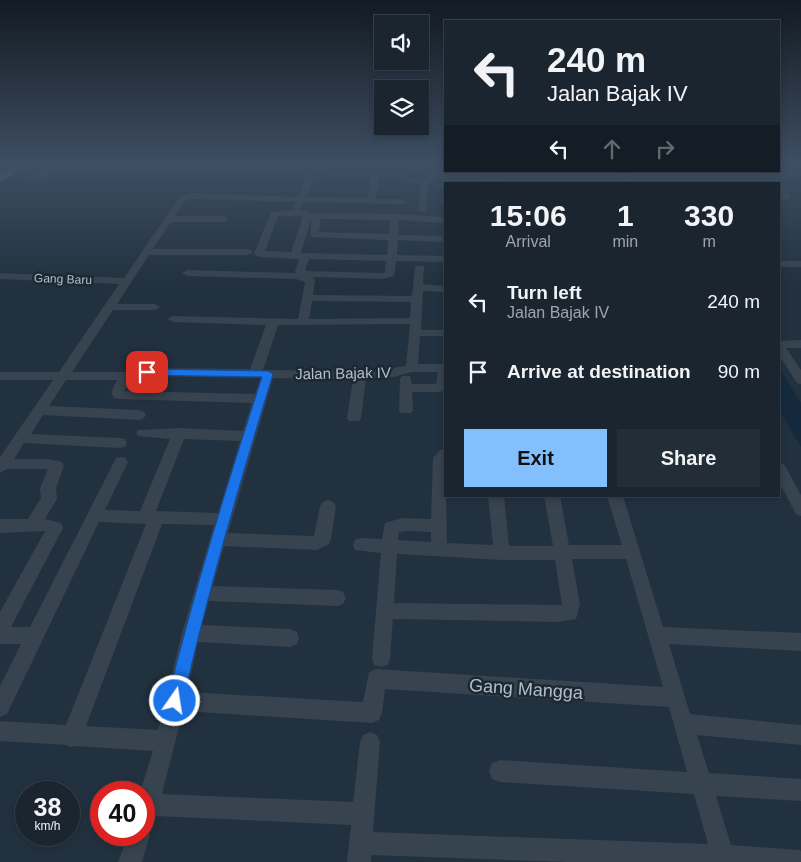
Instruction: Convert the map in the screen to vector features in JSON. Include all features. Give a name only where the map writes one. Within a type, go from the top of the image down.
[{"type":"street","points":[[2,466],[179,204]]},
{"type":"street","points":[[296,212],[299,204]]},
{"type":"street","points":[[423,204],[423,211]]},
{"type":"street","points":[[444,220],[307,216],[305,213],[274,213],[259,254],[444,259]]},
{"type":"street","points":[[307,216],[300,256],[300,271],[303,274],[380,276],[390,274],[395,218]]},
{"type":"street","points":[[318,216],[314,234],[444,239]]},
{"type":"street","points":[[165,223],[224,219]]},
{"type":"street","points":[[165,223],[216,226]]},
{"type":"street","points":[[146,252],[248,252]]},
{"type":"street","points":[[780,264],[801,264]]},
{"type":"street","points":[[406,410],[406,378],[416,327],[420,268]]},
{"type":"street","points":[[187,273],[306,278],[311,282],[303,322]]},
{"type":"street","name":"Gang Baru","points":[[0,276],[126,281]]},
{"type":"street","points":[[418,287],[444,289]]},
{"type":"street","points":[[308,298],[418,299]]},
{"type":"street","points":[[109,307],[155,307]]},
{"type":"street","points":[[173,318],[416,327],[444,333]]},
{"type":"street","points":[[155,781],[202,593],[260,399],[261,374],[273,322]]},
{"type":"street","points":[[780,345],[801,344]]},
{"type":"street","points":[[780,347],[801,380]]},
{"type":"street","points":[[406,388],[440,388],[443,384],[444,368]]},
{"type":"street","name":"Jalan Bajak IV","points":[[0,376],[125,376],[154,372],[360,376],[407,370],[444,368]]},
{"type":"street","points":[[125,376],[117,392],[119,395],[260,399]]},
{"type":"street","points":[[354,418],[360,376]]},
{"type":"street","points":[[39,410],[139,415]]},
{"type":"street","points":[[143,433],[248,436]]},
{"type":"street","points":[[71,737],[151,518],[179,433]]},
{"type":"street","points":[[20,438],[120,443]]},
{"type":"street","points":[[440,549],[440,458],[444,455]]},
{"type":"street","points":[[0,707],[121,462]]},
{"type":"street","points":[[2,466],[48,464],[57,466],[48,488],[49,499],[34,525]]},
{"type":"street","points":[[780,470],[801,510]]},
{"type":"street","points":[[496,497],[502,553]]},
{"type":"street","points":[[384,611],[569,613],[571,611],[571,604],[552,497]]},
{"type":"street","points":[[615,497],[724,859]]},
{"type":"street","points":[[218,538],[317,542],[323,539],[328,506]]},
{"type":"street","points":[[93,516],[224,519]]},
{"type":"street","points":[[0,526],[51,525],[55,527],[0,630]]},
{"type":"street","points":[[381,658],[390,530],[393,526],[440,526]]},
{"type":"street","points":[[361,545],[502,553],[631,552]]},
{"type":"street","points":[[202,593],[337,598]]},
{"type":"street","points":[[191,633],[290,638]]},
{"type":"street","points":[[656,634],[801,642]]},
{"type":"street","points":[[0,635],[36,636]]},
{"type":"street","name":"Gang Mangga","points":[[175,701],[372,713],[376,679],[675,698]]},
{"type":"street","points":[[683,723],[801,735]]},
{"type":"street","points":[[0,731],[71,737],[166,741]]},
{"type":"street","points":[[370,742],[360,853],[799,862]]},
{"type":"street","points":[[500,771],[801,790]]},
{"type":"street","points":[[155,812],[364,814]]},
{"type":"street","points":[[130,862],[135,846]]},
{"type":"water","points":[[780,370],[801,403],[801,447],[780,412]]},
{"type":"route","points":[[147,372],[268,374],[235,478],[191,633],[175,701]]}]
